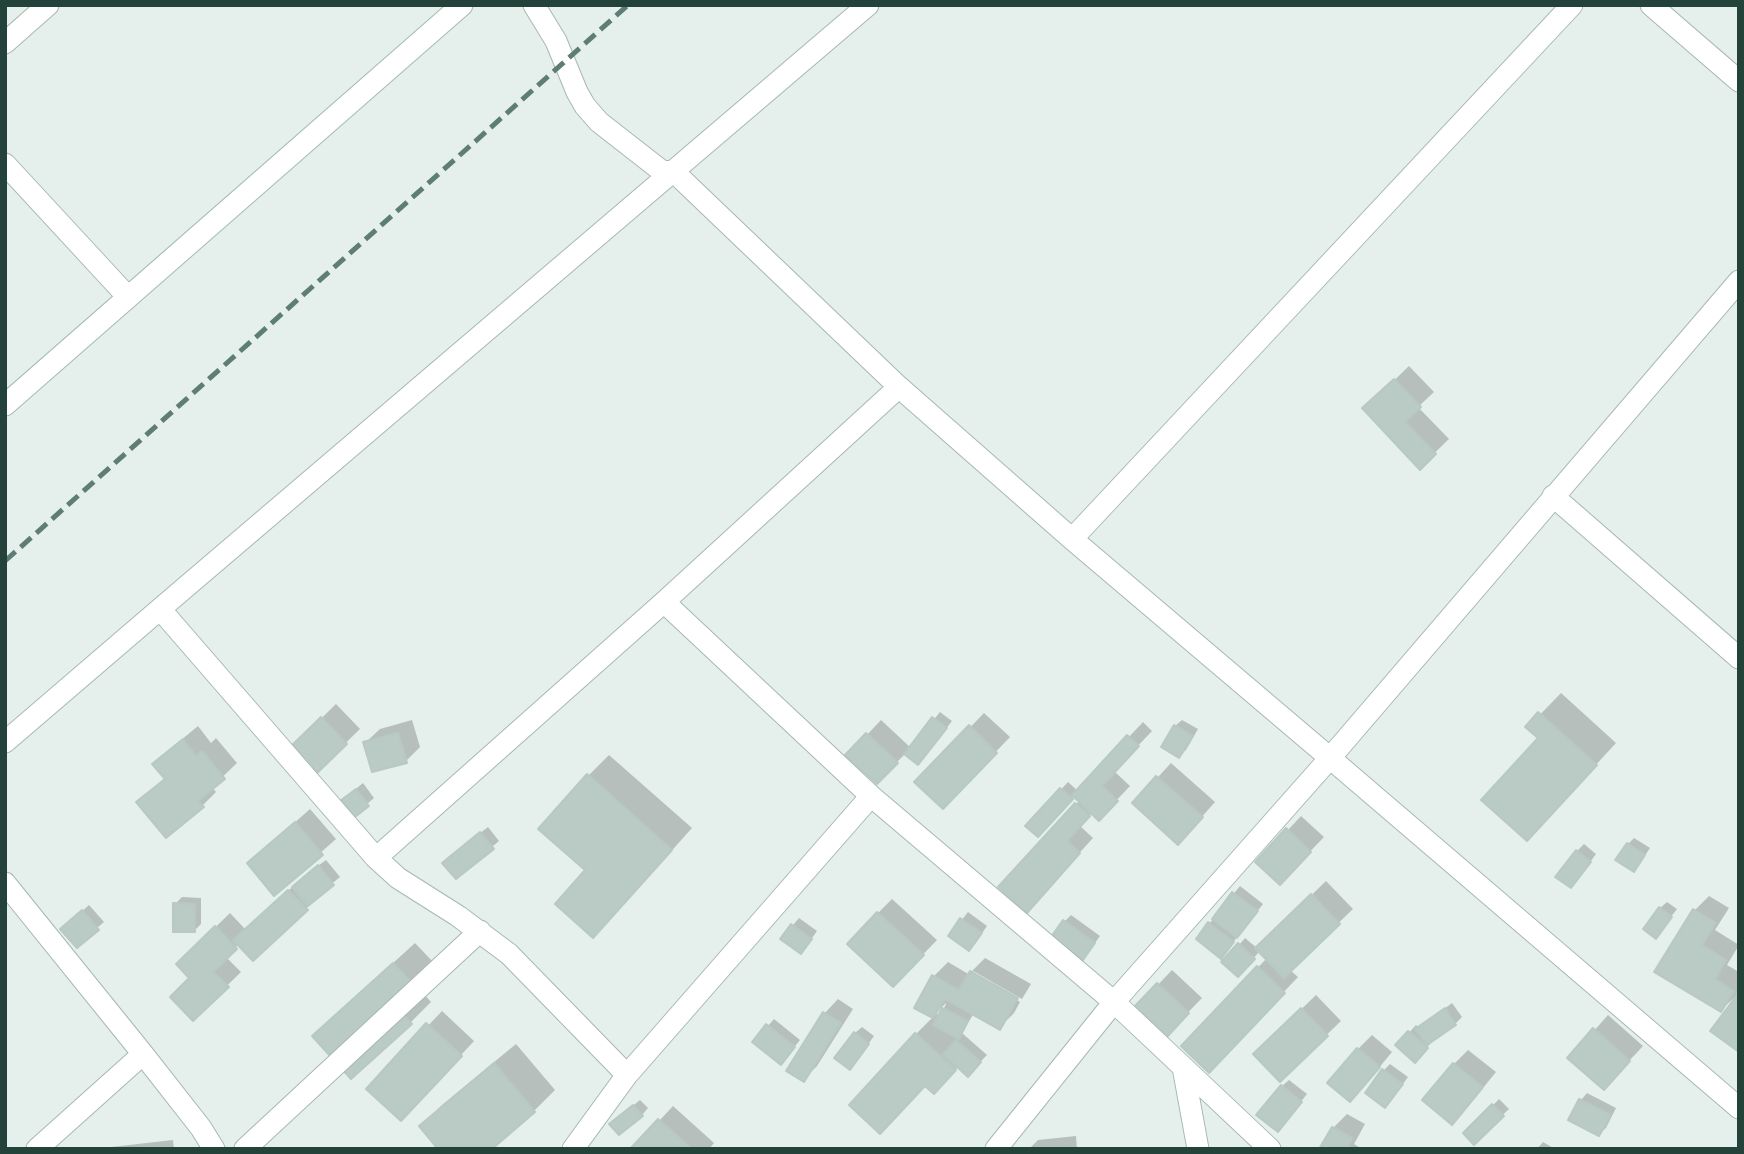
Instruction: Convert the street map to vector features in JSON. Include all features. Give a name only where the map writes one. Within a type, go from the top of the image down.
[{"type":"street","points":[[5,43],[48,5]]},
{"type":"street","points":[[5,405],[462,5]]},
{"type":"street","points":[[534,5],[556,41],[577,92],[599,122],[663,172],[673,171],[899,387],[1072,539],[1739,1108]]},
{"type":"street","points":[[5,743],[868,5]]},
{"type":"street","points":[[1072,539],[1572,5]]},
{"type":"street","points":[[1651,5],[1739,81]]},
{"type":"street","points":[[5,163],[128,297]]},
{"type":"street","points":[[996,1149],[1114,1002],[1330,758],[1739,281]]},
{"type":"street","points":[[376,858],[664,603],[899,387]]},
{"type":"street","points":[[1553,496],[1736,650]]},
{"type":"street","points":[[664,603],[871,796],[1114,1002],[1270,1149]]},
{"type":"street","points":[[160,609],[376,858],[398,878],[480,931],[509,954],[627,1075]]},
{"type":"street","points":[[585,1144],[627,1075],[871,796]]},
{"type":"street","points":[[5,883],[143,1054],[214,1149]]},
{"type":"street","points":[[245,1149],[480,931]]},
{"type":"street","points":[[37,1149],[143,1054]]},
{"type":"street","points":[[1183,1067],[1198,1149]]},
{"type":"building","points":[[1394,379],[1421,407],[1405,422],[1436,454],[1420,470],[1362,408]]},
{"type":"building","points":[[1538,712],[1597,765],[1527,841],[1481,800],[1538,738],[1525,727]]},
{"type":"building","points":[[321,717],[347,744],[311,779],[285,752]]},
{"type":"building","points":[[932,717],[947,728],[918,765],[904,754]]},
{"type":"building","points":[[969,725],[997,753],[943,809],[914,782]]},
{"type":"building","points":[[1174,725],[1193,736],[1179,758],[1161,747]]},
{"type":"building","points":[[398,733],[407,763],[372,772],[363,742]]},
{"type":"building","points":[[866,733],[898,763],[877,784],[845,755]]},
{"type":"building","points":[[1127,735],[1139,746],[1102,786],[1118,801],[1099,821],[1072,795]]},
{"type":"building","points":[[183,739],[196,756],[202,751],[225,779],[198,801],[204,807],[166,838],[136,802],[165,779],[152,764]]},
{"type":"building","points":[[587,774],[672,850],[593,938],[555,904],[585,870],[538,829]]},
{"type":"building","points":[[1156,776],[1203,817],[1178,845],[1132,803]]},
{"type":"building","points":[[1060,788],[1073,799],[1038,837],[1025,826]]},
{"type":"building","points":[[356,789],[369,806],[346,824],[332,807]]},
{"type":"building","points":[[1075,803],[1090,816],[1067,841],[1080,853],[1027,913],[998,887]]},
{"type":"building","points":[[295,822],[323,855],[274,896],[247,863]]},
{"type":"building","points":[[1286,828],[1311,852],[1280,885],[1255,862]]},
{"type":"building","points":[[480,832],[494,849],[456,879],[442,863]]},
{"type":"building","points":[[1627,843],[1645,855],[1634,872],[1615,860]]},
{"type":"building","points":[[1576,850],[1591,862],[1571,888],[1555,877]]},
{"type":"building","points":[[318,865],[334,885],[308,906],[292,887]]},
{"type":"building","points":[[288,890],[308,910],[253,961],[233,940]]},
{"type":"building","points":[[1232,892],[1258,911],[1237,938],[1212,919]]},
{"type":"building","points":[[1311,894],[1340,924],[1284,978],[1255,948]]},
{"type":"building","points":[[173,903],[195,904],[195,932],[173,932]]},
{"type":"building","points":[[1659,907],[1672,917],[1656,939],[1643,929]]},
{"type":"building","points":[[1693,909],[1716,923],[1702,945],[1726,960],[1715,979],[1734,991],[1721,1012],[1654,972]]},
{"type":"building","points":[[82,910],[99,930],[77,948],[60,929]]},
{"type":"building","points":[[877,912],[924,955],[893,987],[847,944]]},
{"type":"building","points":[[960,918],[982,933],[969,951],[948,936]]},
{"type":"building","points":[[1063,920],[1095,943],[1083,960],[1051,937]]},
{"type":"building","points":[[1208,922],[1234,942],[1221,959],[1196,939]]},
{"type":"building","points":[[791,924],[812,939],[801,954],[780,939]]},
{"type":"building","points":[[215,926],[237,949],[213,972],[229,987],[193,1021],[170,997],[189,978],[176,964]]},
{"type":"building","points":[[1238,943],[1255,959],[1238,977],[1221,962]]},
{"type":"building","points":[[393,963],[414,985],[393,1004],[412,1024],[351,1079],[312,1036]]},
{"type":"building","points":[[1257,966],[1285,993],[1209,1073],[1181,1046]]},
{"type":"building","points":[[970,971],[1018,998],[1000,1030],[945,999],[933,1018],[914,1008],[932,975],[959,990]]},
{"type":"building","points":[[1157,983],[1189,1013],[1166,1038],[1134,1007]]},
{"type":"building","points":[[1737,995],[1739,996],[1739,1052],[1710,1031]]},
{"type":"building","points":[[942,1008],[968,1021],[959,1039],[933,1025]]},
{"type":"building","points":[[1301,1008],[1328,1036],[1280,1082],[1253,1054]]},
{"type":"building","points":[[1445,1008],[1456,1025],[1427,1045],[1415,1029]]},
{"type":"building","points":[[823,1012],[841,1023],[804,1082],[786,1071]]},
{"type":"building","points":[[426,1023],[462,1056],[401,1121],[366,1089]]},
{"type":"building","points":[[766,1024],[795,1047],[781,1065],[752,1042]]},
{"type":"building","points":[[1593,1028],[1630,1061],[1604,1090],[1567,1058]]},
{"type":"building","points":[[1408,1031],[1428,1048],[1415,1063],[1395,1045]]},
{"type":"building","points":[[854,1032],[869,1044],[850,1070],[834,1058]]},
{"type":"building","points":[[915,1033],[956,1070],[934,1094],[925,1086],[880,1134],[849,1105]]},
{"type":"building","points":[[956,1040],[981,1062],[968,1077],[943,1054]]},
{"type":"building","points":[[1357,1048],[1380,1067],[1350,1102],[1327,1083]]},
{"type":"building","points":[[494,1063],[535,1112],[492,1149],[438,1149],[419,1126]]},
{"type":"building","points":[[1453,1063],[1483,1087],[1452,1125],[1422,1100]]},
{"type":"building","points":[[1382,1069],[1403,1084],[1385,1108],[1365,1093]]},
{"type":"building","points":[[1281,1085],[1302,1102],[1278,1132],[1256,1115]]},
{"type":"building","points":[[1579,1099],[1611,1115],[1599,1136],[1568,1120]]},
{"type":"building","points":[[1492,1104],[1504,1116],[1474,1145],[1463,1133]]},
{"type":"building","points":[[633,1105],[643,1116],[619,1135],[609,1124]]},
{"type":"building","points":[[658,1119],[692,1149],[630,1149]]},
{"type":"building","points":[[1332,1127],[1352,1138],[1347,1149],[1319,1149]]},
{"type":"railway","points":[[5,561],[628,5]]}]
